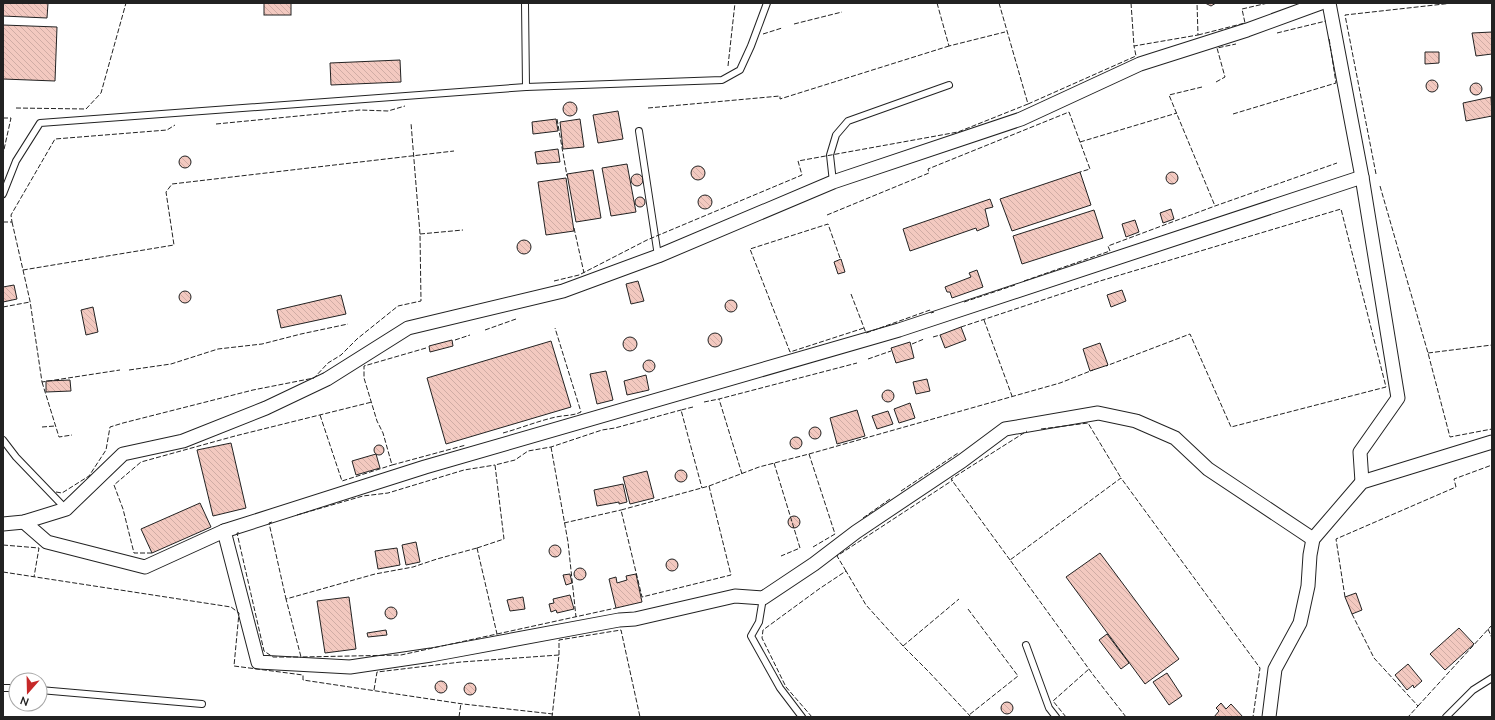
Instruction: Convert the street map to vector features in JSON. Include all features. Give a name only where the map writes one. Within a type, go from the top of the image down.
[{"type":"street","points":[[3,524],[24,522],[66,509],[123,454],[183,441],[266,408],[327,379],[408,328],[563,291],[658,256],[833,182],[1021,119],[1140,64],[1247,30],[1321,3]]},
{"type":"street","points":[[1329,3],[1362,177],[1398,398],[1360,452],[1362,482]]},
{"type":"street","points":[[24,522],[47,542],[145,567],[224,532],[425,467],[900,330],[1362,177]]},
{"type":"street","points":[[224,532],[258,662],[350,667],[431,655],[619,620],[635,619],[735,596],[763,598],[814,564],[856,532],[962,461],[1005,429],[1098,413],[1136,421],[1175,438],[1208,469],[1313,539]]},
{"type":"street","points":[[1269,717],[1275,669],[1300,623],[1308,586],[1310,555],[1313,539],[1362,482],[1492,442]]},
{"type":"lane","points":[[525,3],[526,88]]},
{"type":"lane","points":[[3,194],[16,161],[40,123],[526,88],[722,80],[740,70],[751,46],[767,3]]},
{"type":"lane","points":[[833,182],[830,155],[836,135],[848,121],[949,85]]},
{"type":"lane","points":[[638,131],[658,256]]},
{"type":"lane","points":[[3,440],[66,509]]},
{"type":"lane","points":[[763,598],[759,622],[752,636],[780,688],[802,717]]},
{"type":"lane","points":[[1026,645],[1049,708],[1056,717]]},
{"type":"lane","points":[[1446,717],[1473,690],[1492,678]]},
{"type":"lane","points":[[48,691],[202,704]]},
{"type":"building","points":[[3,3],[48,3],[47,18],[3,16]]},
{"type":"building","points":[[264,3],[291,3],[291,15],[264,15]]},
{"type":"building","points":[[1205,3],[1216,3],[1211,6]]},
{"type":"building","points":[[3,25],[57,27],[55,81],[3,79]]},
{"type":"building","points":[[1492,32],[1492,54],[1476,56],[1472,33]]},
{"type":"building","points":[[1425,52],[1439,52],[1439,63],[1425,64]]},
{"type":"building","points":[[400,60],[401,82],[331,85],[330,63]]},
{"type":"building","points":[[1430,80],[1434,80],[1438,86],[1434,92],[1430,92],[1426,88],[1426,84]]},
{"type":"building","points":[[1474,83],[1478,83],[1482,89],[1478,95],[1474,95],[1470,91],[1470,87]]},
{"type":"building","points":[[1491,97],[1492,116],[1466,121],[1463,103]]},
{"type":"building","points":[[570,102],[575,104],[577,109],[575,114],[570,116],[565,114],[563,109],[565,104]]},
{"type":"building","points":[[618,111],[623,139],[598,143],[593,115]]},
{"type":"building","points":[[556,119],[558,131],[533,134],[532,122]]},
{"type":"building","points":[[580,119],[584,147],[563,149],[560,122]]},
{"type":"building","points":[[558,149],[560,162],[537,164],[535,152]]},
{"type":"building","points":[[183,156],[187,156],[191,162],[187,168],[183,168],[179,164],[179,160]]},
{"type":"building","points":[[627,164],[636,212],[611,216],[602,168]]},
{"type":"building","points":[[698,166],[703,168],[705,173],[703,178],[698,180],[693,178],[691,173],[693,168]]},
{"type":"building","points":[[593,170],[601,218],[576,222],[567,174]]},
{"type":"building","points":[[1080,172],[1091,205],[1012,231],[1000,199]]},
{"type":"building","points":[[1170,172],[1174,172],[1178,178],[1174,184],[1170,184],[1166,180],[1166,176]]},
{"type":"building","points":[[635,174],[639,174],[643,180],[639,186],[635,186],[631,182],[631,178]]},
{"type":"building","points":[[566,178],[574,231],[546,235],[538,182]]},
{"type":"building","points":[[705,195],[710,197],[712,202],[710,207],[705,209],[700,207],[698,202],[700,197]]},
{"type":"building","points":[[638,197],[642,197],[644,198],[644,206],[638,207],[635,204],[635,200]]},
{"type":"building","points":[[990,199],[993,207],[985,209],[989,226],[977,231],[976,228],[910,251],[903,229]]},
{"type":"building","points":[[1171,209],[1174,219],[1163,223],[1160,213]]},
{"type":"building","points":[[1094,210],[1103,238],[1022,264],[1013,236]]},
{"type":"building","points":[[1135,220],[1139,232],[1126,237],[1122,224]]},
{"type":"building","points":[[524,240],[529,242],[531,247],[529,252],[524,254],[519,252],[517,247],[519,242]]},
{"type":"building","points":[[841,259],[845,272],[838,274],[834,262]]},
{"type":"building","points":[[977,270],[983,287],[952,298],[950,292],[947,292],[945,287],[971,277],[969,273]]},
{"type":"building","points":[[638,281],[644,301],[631,304],[626,284]]},
{"type":"building","points":[[14,285],[17,299],[3,302],[3,287]]},
{"type":"building","points":[[1122,290],[1126,301],[1111,307],[1107,295]]},
{"type":"building","points":[[183,291],[187,291],[191,297],[187,303],[183,303],[179,299],[179,295]]},
{"type":"building","points":[[341,295],[346,314],[281,328],[277,310]]},
{"type":"building","points":[[729,300],[733,300],[737,306],[733,312],[729,312],[725,308],[725,304]]},
{"type":"building","points":[[93,307],[98,332],[86,335],[81,310]]},
{"type":"building","points":[[961,327],[966,340],[945,348],[940,335]]},
{"type":"building","points":[[715,333],[720,335],[722,340],[720,345],[715,347],[710,345],[708,340],[710,335]]},
{"type":"building","points":[[630,337],[635,339],[637,344],[635,349],[630,351],[625,349],[623,344],[625,339]]},
{"type":"building","points":[[452,340],[453,346],[430,352],[429,346]]},
{"type":"building","points":[[551,341],[571,407],[446,444],[427,378]]},
{"type":"building","points":[[910,342],[914,358],[896,363],[891,348]]},
{"type":"building","points":[[1100,343],[1108,365],[1090,371],[1083,349]]},
{"type":"building","points":[[647,360],[651,360],[655,366],[651,372],[647,372],[643,368],[643,364]]},
{"type":"building","points":[[606,371],[613,400],[597,404],[590,374]]},
{"type":"building","points":[[646,375],[649,390],[627,395],[624,381]]},
{"type":"building","points":[[927,379],[930,391],[916,394],[913,382]]},
{"type":"building","points":[[70,380],[71,391],[46,392],[46,381]]},
{"type":"building","points":[[886,390],[890,390],[894,396],[890,402],[886,402],[882,398],[882,394]]},
{"type":"building","points":[[910,403],[915,418],[899,423],[894,409]]},
{"type":"building","points":[[857,410],[865,436],[837,444],[830,418]]},
{"type":"building","points":[[888,411],[893,424],[877,429],[872,416]]},
{"type":"building","points":[[813,427],[817,427],[821,433],[817,439],[813,439],[809,435],[809,431]]},
{"type":"building","points":[[794,437],[798,437],[802,443],[798,449],[794,449],[790,445],[790,441]]},
{"type":"building","points":[[231,443],[246,508],[213,516],[197,450]]},
{"type":"building","points":[[377,445],[381,445],[383,446],[383,454],[377,455],[374,452],[374,448]]},
{"type":"building","points":[[376,454],[380,468],[356,475],[352,461]]},
{"type":"building","points":[[679,470],[683,470],[687,476],[683,482],[679,482],[675,478],[675,474]]},
{"type":"building","points":[[647,471],[654,498],[630,504],[623,477]]},
{"type":"building","points":[[623,484],[627,502],[597,506],[594,490]]},
{"type":"building","points":[[200,503],[211,527],[152,553],[141,529]]},
{"type":"building","points":[[792,516],[796,516],[800,522],[796,528],[792,528],[788,524],[788,520]]},
{"type":"building","points":[[416,542],[420,562],[406,565],[402,545]]},
{"type":"building","points":[[553,545],[557,545],[561,551],[557,557],[553,557],[549,553],[549,549]]},
{"type":"building","points":[[397,548],[400,565],[378,569],[375,551]]},
{"type":"building","points":[[1100,553],[1179,659],[1145,684],[1066,577]]},
{"type":"building","points":[[670,559],[674,559],[678,565],[674,571],[670,571],[666,567],[666,563]]},
{"type":"building","points":[[578,568],[582,568],[586,574],[582,580],[578,580],[574,576],[574,572]]},
{"type":"building","points":[[570,574],[572,583],[566,585],[563,575]]},
{"type":"building","points":[[636,574],[642,602],[616,608],[609,579],[616,577],[617,583],[627,580],[626,576]]},
{"type":"building","points":[[1356,593],[1362,610],[1352,614],[1345,597]]},
{"type":"building","points":[[570,595],[574,609],[557,613],[556,610],[551,612],[549,604],[554,603],[553,599]]},
{"type":"building","points":[[349,597],[356,649],[325,653],[317,601]]},
{"type":"building","points":[[523,597],[525,609],[510,611],[507,600]]},
{"type":"building","points":[[389,607],[393,607],[397,613],[393,619],[389,619],[385,615],[385,611]]},
{"type":"building","points":[[1459,628],[1474,644],[1445,670],[1430,654]]},
{"type":"building","points":[[386,630],[387,635],[368,637],[367,633]]},
{"type":"building","points":[[1107,634],[1129,663],[1121,669],[1099,640]]},
{"type":"building","points":[[1408,664],[1422,681],[1414,688],[1413,685],[1407,690],[1395,675]]},
{"type":"building","points":[[1167,673],[1182,696],[1169,705],[1153,682]]},
{"type":"building","points":[[441,681],[445,683],[447,687],[445,691],[441,693],[437,691],[435,687],[437,683]]},
{"type":"building","points":[[468,683],[472,683],[476,689],[472,695],[468,695],[464,691],[464,687]]},
{"type":"building","points":[[1005,702],[1009,702],[1013,708],[1009,714],[1005,714],[1001,710],[1001,706]]},
{"type":"building","points":[[1221,703],[1226,709],[1231,704],[1243,717],[1214,717],[1219,711],[1216,708]]},
{"type":"fence","points":[[16,108],[86,109],[101,93],[126,3]]},
{"type":"fence","points":[[728,66],[735,3]]},
{"type":"fence","points":[[937,3],[949,46],[1005,32]]},
{"type":"fence","points":[[999,3],[1028,104],[1136,56],[1134,46]]},
{"type":"fence","points":[[1131,3],[1134,46],[1198,35],[1197,3]]},
{"type":"fence","points":[[1198,35],[1245,23],[1242,9],[1268,3]]},
{"type":"fence","points":[[1376,174],[1345,15],[1453,3]]},
{"type":"fence","points":[[794,24],[842,12]]},
{"type":"fence","points":[[1277,33],[1326,21]]},
{"type":"fence","points":[[763,34],[782,28]]},
{"type":"fence","points":[[1233,114],[1336,83],[1329,38]]},
{"type":"fence","points":[[1216,82],[1225,77],[1217,48],[1236,44]]},
{"type":"fence","points":[[648,108],[780,96],[780,99],[949,46]]},
{"type":"fence","points":[[1202,87],[1169,95],[1215,206]]},
{"type":"fence","points":[[554,281],[579,275],[647,240],[802,175],[798,161],[958,132],[1028,104]]},
{"type":"fence","points":[[216,124],[360,110],[388,111],[405,106]]},
{"type":"fence","points":[[827,215],[929,173],[928,169],[1069,112],[1090,169],[1080,172]]},
{"type":"fence","points":[[1080,142],[1177,113]]},
{"type":"fence","points":[[3,118],[11,118],[3,154]]},
{"type":"fence","points":[[557,119],[567,176]]},
{"type":"fence","points":[[56,492],[62,493],[89,476],[106,450],[110,427],[253,390],[314,378],[328,363],[341,355],[357,339],[398,306],[421,301],[420,234],[411,123]]},
{"type":"fence","points":[[3,222],[12,222],[11,215],[55,139],[167,130],[175,125]]},
{"type":"fence","points":[[12,222],[23,270],[174,245],[166,192],[172,184],[454,151]]},
{"type":"fence","points":[[1024,281],[1110,251],[1108,246],[1337,163]]},
{"type":"fence","points":[[1380,186],[1428,353],[1450,437],[1492,429]]},
{"type":"fence","points":[[961,327],[1100,281],[1341,209],[1386,387],[1231,427],[1190,334],[1106,366]]},
{"type":"fence","points":[[840,258],[828,224],[750,249],[790,352],[864,328]]},
{"type":"fence","points":[[574,228],[584,273]]},
{"type":"fence","points":[[420,234],[463,230]]},
{"type":"fence","points":[[23,270],[30,301],[42,382],[120,370]]},
{"type":"fence","points":[[964,302],[1015,285]]},
{"type":"fence","points":[[851,294],[866,333],[930,310],[931,313],[934,312]]},
{"type":"fence","points":[[3,307],[30,302]]},
{"type":"fence","points":[[485,330],[516,319]]},
{"type":"fence","points":[[984,320],[1012,396]]},
{"type":"fence","points":[[129,370],[171,364],[218,349],[262,344],[348,324]]},
{"type":"fence","points":[[503,433],[559,416],[581,412],[555,328]]},
{"type":"fence","points":[[455,340],[470,335]]},
{"type":"fence","points":[[933,337],[940,335]]},
{"type":"fence","points":[[912,344],[924,339]]},
{"type":"fence","points":[[1428,353],[1492,345]]},
{"type":"fence","points":[[426,348],[364,366],[364,378],[377,421],[383,433],[392,465],[466,445]]},
{"type":"fence","points":[[868,359],[891,351]]},
{"type":"fence","points":[[742,474],[719,399],[857,363]]},
{"type":"fence","points":[[809,454],[1060,383],[1093,370]]},
{"type":"fence","points":[[42,382],[59,437],[72,435]]},
{"type":"fence","points":[[704,402],[719,399]]},
{"type":"fence","points":[[152,553],[134,553],[123,509],[114,485],[141,462],[235,436],[372,402]]},
{"type":"fence","points":[[693,407],[681,410],[702,488]]},
{"type":"fence","points":[[477,548],[504,539],[495,465],[515,460],[528,451],[551,447],[602,430],[615,428],[681,410]]},
{"type":"fence","points":[[320,415],[342,481],[392,465]]},
{"type":"fence","points":[[1041,429],[1088,423],[1121,478]]},
{"type":"fence","points":[[42,427],[55,426]]},
{"type":"fence","points":[[1010,560],[951,479],[1027,431]]},
{"type":"fence","points":[[551,447],[568,542],[576,617]]},
{"type":"fence","points":[[901,491],[958,453]]},
{"type":"fence","points":[[709,486],[759,467],[809,454],[835,534],[813,547]]},
{"type":"fence","points":[[774,463],[800,548],[781,556]]},
{"type":"fence","points":[[297,515],[363,496],[388,493],[464,470],[495,465]]},
{"type":"fence","points":[[1345,597],[1336,539],[1456,487],[1454,479],[1492,465]]},
{"type":"fence","points":[[1126,717],[1094,676],[1010,560],[1121,478],[1260,668],[1253,717]]},
{"type":"fence","points":[[846,571],[837,556],[953,480]]},
{"type":"fence","points":[[709,486],[731,575],[642,597],[621,510],[709,486]]},
{"type":"fence","points":[[863,518],[890,499]]},
{"type":"fence","points":[[564,523],[621,510]]},
{"type":"fence","points":[[272,522],[269,523],[286,599]]},
{"type":"fence","points":[[239,533],[237,533],[264,651],[273,657],[301,657]]},
{"type":"fence","points":[[3,545],[39,548],[34,577]]},
{"type":"fence","points":[[477,548],[497,634],[401,655],[301,657],[286,599],[375,574],[413,567],[477,548]]},
{"type":"fence","points":[[812,717],[786,687],[762,638],[763,630],[846,571],[866,605],[971,717]]},
{"type":"fence","points":[[3,572],[231,607],[239,613],[234,666],[303,675],[303,680],[463,704],[553,714]]},
{"type":"fence","points":[[903,646],[959,599]]},
{"type":"fence","points":[[497,634],[616,608]]},
{"type":"fence","points":[[968,609],[1018,676],[969,715]]},
{"type":"fence","points":[[1352,614],[1374,658],[1418,706],[1408,717]]},
{"type":"fence","points":[[1418,706],[1492,625]]},
{"type":"fence","points":[[1488,629],[1492,638]]},
{"type":"fence","points":[[559,655],[559,640],[621,630],[640,717]]},
{"type":"fence","points":[[374,690],[377,672],[461,662],[559,655],[552,717]]},
{"type":"fence","points":[[1066,717],[1053,701],[1089,669]]},
{"type":"fence","points":[[459,717],[461,703]]}]
